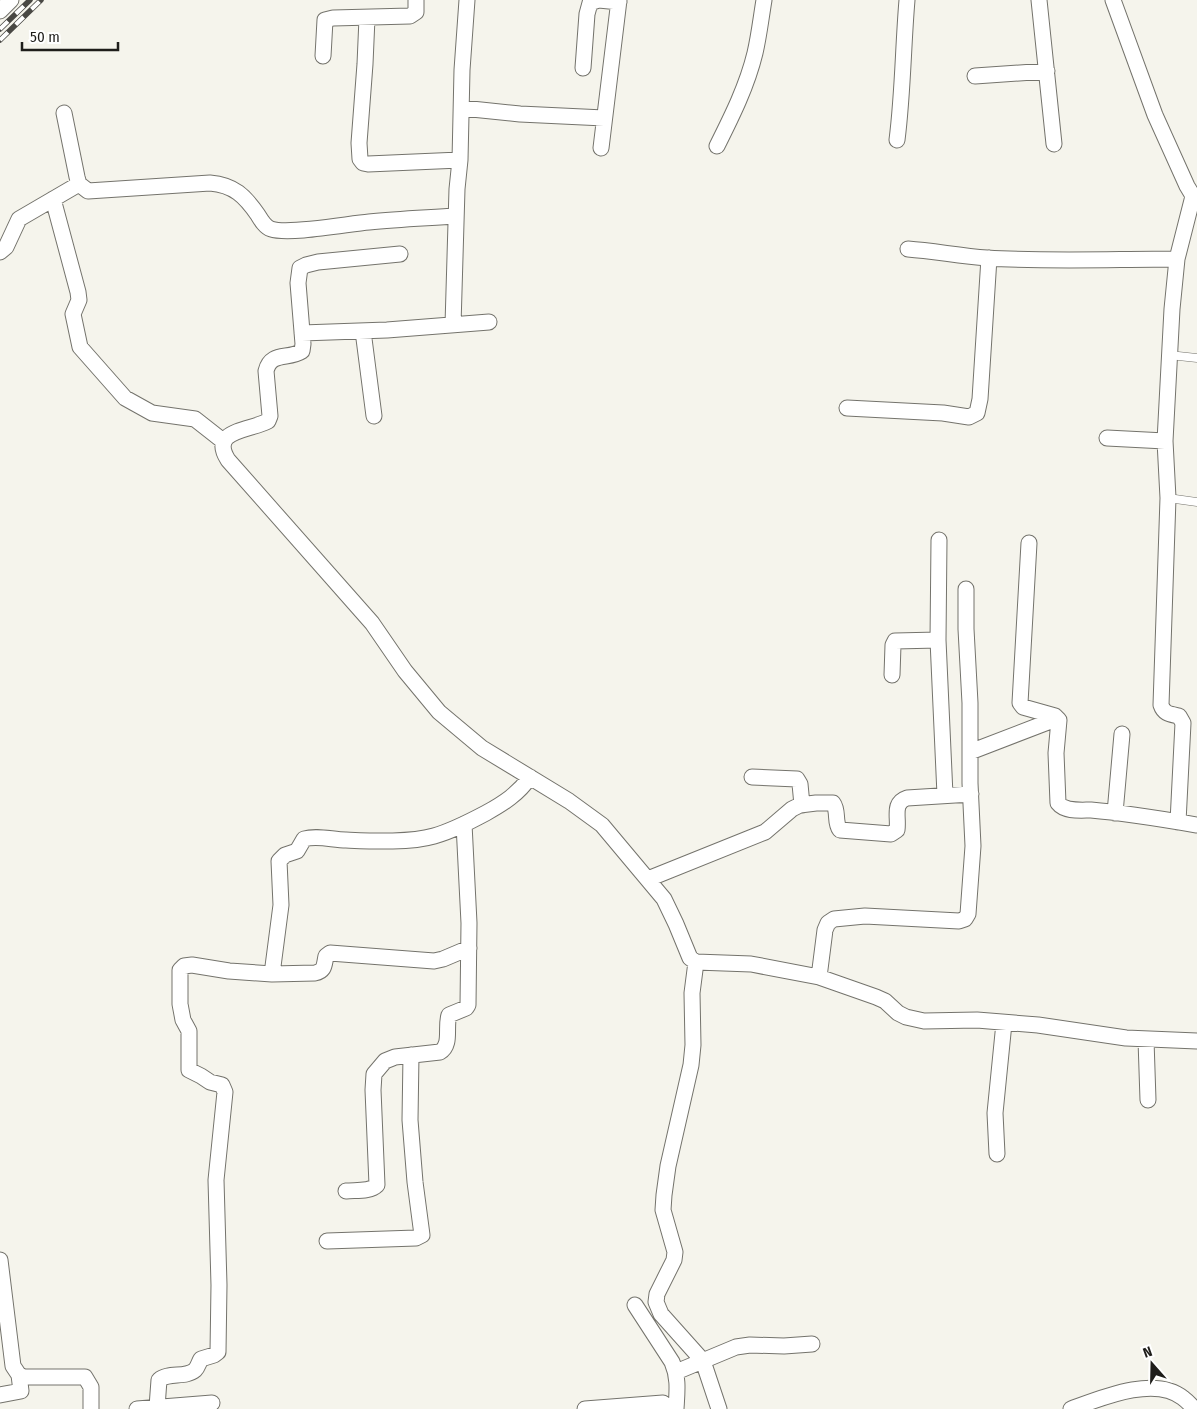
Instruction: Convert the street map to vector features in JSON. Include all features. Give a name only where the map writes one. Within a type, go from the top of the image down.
[{"type":"street","points":[[0,11],[11,0]]},
{"type":"street","points":[[323,56],[325,20],[333,18],[410,16],[416,12],[416,0]]},
{"type":"street","points":[[452,325],[457,189],[460,160],[462,70],[467,0]]},
{"type":"street","points":[[582,68],[587,14],[590,3],[599,0],[619,1],[600,148]]},
{"type":"street","points":[[717,146],[741,97],[750,71],[764,0]]},
{"type":"street","points":[[897,140],[902,105],[903,39],[907,0]]},
{"type":"street","points":[[1038,0],[1054,144]]},
{"type":"street","points":[[1113,0],[1155,115],[1195,197],[1177,259],[1172,309],[1165,442],[1168,498],[1161,705],[1163,710],[1168,714],[1178,716],[1183,723],[1178,822]]},
{"type":"street","points":[[367,18],[359,143],[360,158],[363,163],[460,160]]},
{"type":"street","points":[[975,76],[1047,71]]},
{"type":"street","points":[[462,108],[520,114],[604,118]]},
{"type":"street","points":[[64,113],[79,184],[88,191],[97,192],[210,183],[221,184],[239,192],[270,229],[280,230],[456,216]]},
{"type":"street","points":[[0,252],[6,247],[19,219],[79,184]]},
{"type":"street","points":[[53,199],[78,292],[78,300],[73,314],[80,347],[124,398],[152,413],[195,419],[223,441]]},
{"type":"street","points":[[908,249],[989,258],[1029,260],[1177,259]]},
{"type":"street","points":[[400,254],[318,262],[300,268],[298,283],[302,351],[296,355],[273,359],[268,363],[266,371],[270,416],[268,421],[230,435],[223,441],[221,446],[228,460],[372,622],[405,671],[439,712],[482,748],[569,801],[602,825],[664,900],[690,958],[696,962],[751,964],[819,977],[876,996],[885,1001],[898,1013],[924,1021],[977,1020],[1146,1040],[1197,1041]]},
{"type":"street","points":[[847,408],[943,413],[969,417],[977,413],[980,399],[989,258]]},
{"type":"street","points":[[302,333],[363,331],[489,322]]},
{"type":"street","points":[[363,331],[374,416]]},
{"type":"street","points":[[1107,438],[1165,442]]},
{"type":"street","points":[[939,540],[938,640],[944,795]]},
{"type":"street","points":[[1029,543],[1020,703],[1058,718],[1056,754],[1058,803],[1061,807],[1068,809],[1115,813],[1197,825]]},
{"type":"street","points":[[819,977],[825,930],[828,923],[834,919],[865,916],[959,921],[965,919],[969,909],[973,846],[966,589]]},
{"type":"street","points":[[892,675],[893,645],[895,641],[938,640]]},
{"type":"street","points":[[970,752],[1048,722],[1055,716]]},
{"type":"street","points":[[1115,813],[1122,734]]},
{"type":"street","points":[[272,974],[281,905],[279,866],[281,857],[297,851],[304,839],[414,840],[432,837],[464,824],[512,797],[520,791],[530,777]]},
{"type":"street","points":[[752,777],[797,779],[800,784],[802,805]]},
{"type":"street","points":[[648,879],[765,832],[792,809],[802,805],[833,803],[840,830],[891,834],[897,830],[897,805],[902,799],[971,794]]},
{"type":"street","points":[[346,1191],[368,1190],[377,1185],[374,1074],[385,1061],[395,1057],[440,1052],[446,1048],[449,1015],[466,1008],[468,1005],[469,923],[464,824]]},
{"type":"street","points":[[157,1407],[159,1380],[162,1376],[194,1370],[201,1359],[218,1352],[219,1285],[216,1180],[225,1092],[222,1085],[210,1082],[189,1070],[189,1030],[183,1020],[180,1004],[180,970],[184,966],[192,965],[229,971],[315,974],[321,972],[324,968],[326,956],[330,953],[434,961],[469,948]]},
{"type":"street","points":[[696,962],[692,993],[693,1045],[691,1065],[668,1166],[664,1195],[663,1210],[675,1252],[674,1260],[657,1294],[656,1302],[662,1314],[702,1361],[719,1409]]},
{"type":"street","points":[[997,1154],[995,1113],[1004,1022]]},
{"type":"street","points":[[1146,1040],[1148,1100]]},
{"type":"street","points":[[326,1241],[416,1238],[422,1235],[414,1182],[410,1120],[411,1055]]},
{"type":"street","points":[[0,1260],[13,1366],[19,1375],[21,1391],[0,1395]]},
{"type":"street","points":[[635,1305],[672,1362],[676,1372],[678,1384],[676,1409]]},
{"type":"street","points":[[676,1372],[725,1351],[750,1345],[784,1346],[812,1344]]},
{"type":"street","points":[[19,1375],[24,1377],[85,1377],[91,1387],[91,1409]]},
{"type":"street","points":[[1071,1409],[1133,1390],[1158,1389],[1175,1393],[1194,1409]]},
{"type":"street","points":[[138,1409],[212,1402]]},
{"type":"street","points":[[585,1409],[663,1403],[670,1409]]},
{"type":"lane","points":[[1169,355],[1197,358]]},
{"type":"lane","points":[[1168,498],[1197,502]]},
{"type":"railway","points":[[0,29],[30,0]]},
{"type":"railway","points":[[0,40],[41,0]]}]
